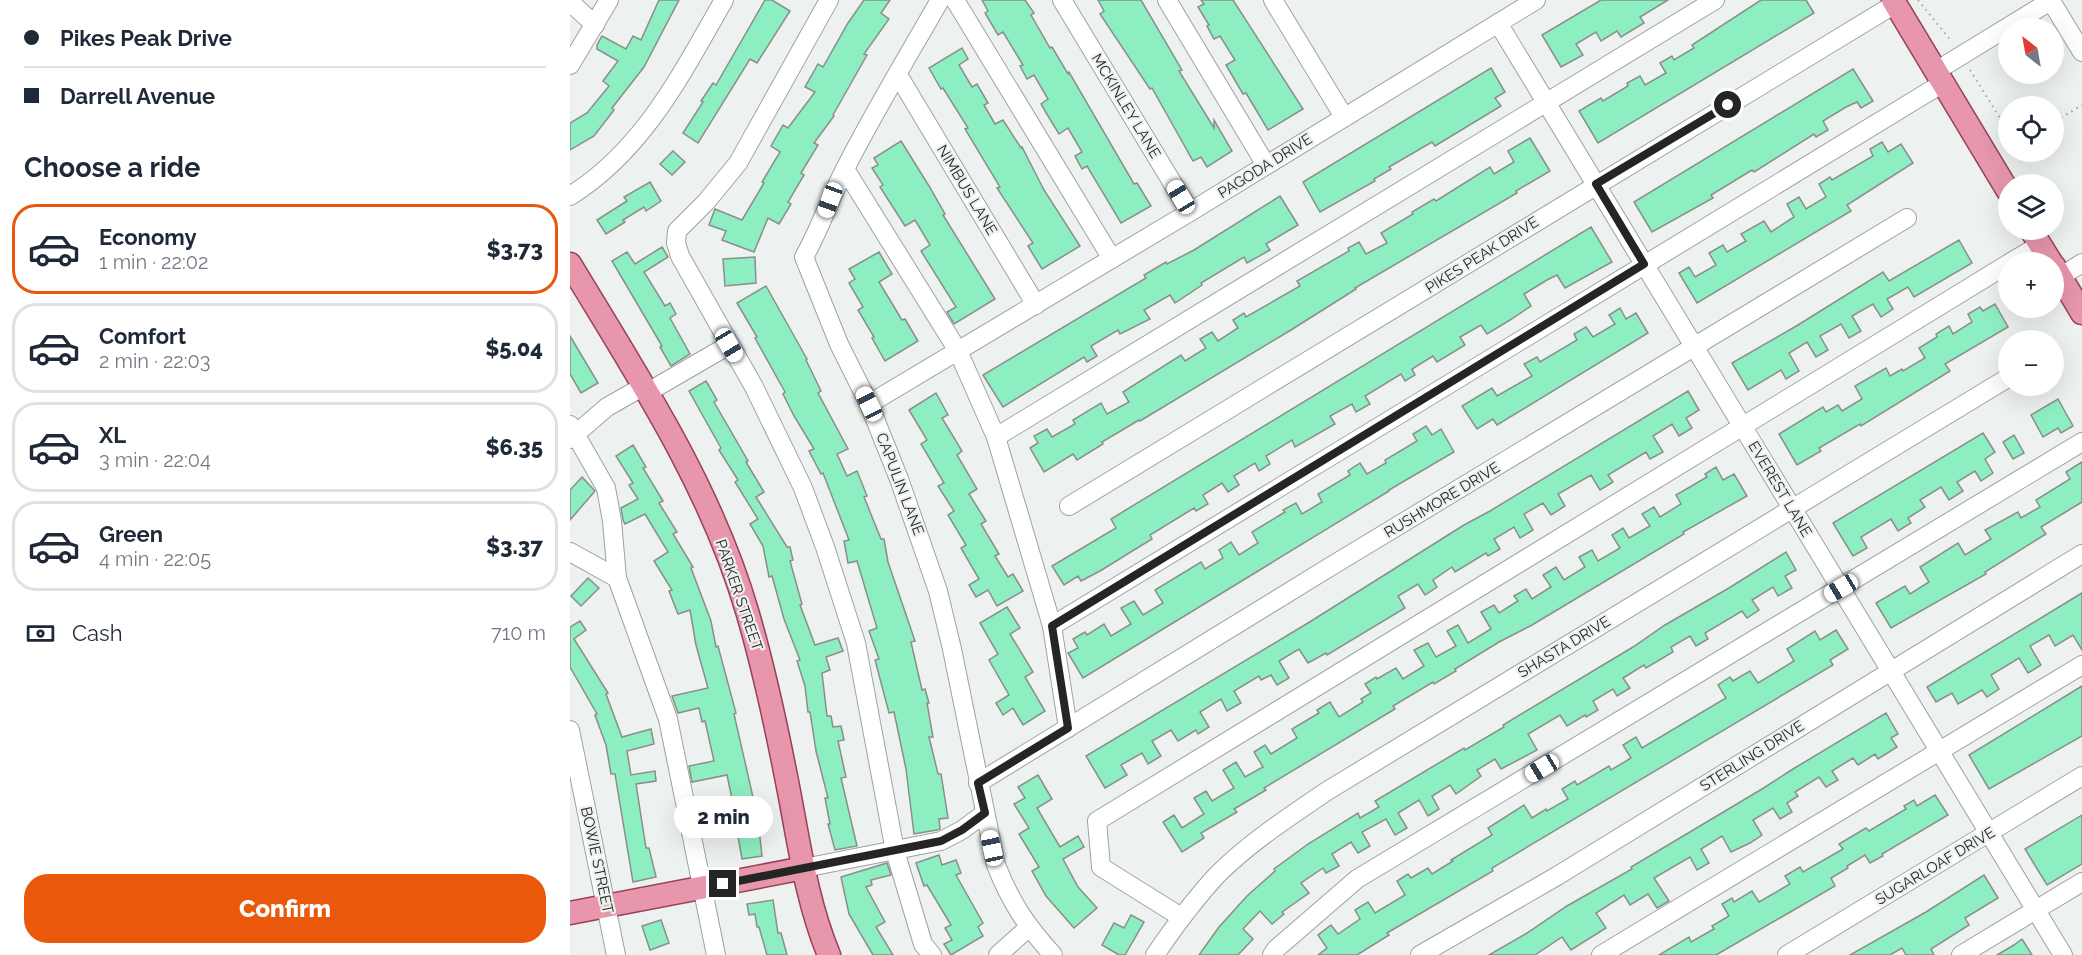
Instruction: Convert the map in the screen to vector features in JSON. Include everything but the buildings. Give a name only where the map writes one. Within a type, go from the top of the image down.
[{"type":"main road","points":[[1894,2],[1998,174]]},
{"type":"main road","name":"PARKER STREET","points":[[570,264],[646,389],[683,456],[707,505],[746,608],[766,680],[804,868],[821,935],[830,955]]},
{"type":"main road","points":[[2064,284],[2082,313]]},
{"type":"main road","points":[[570,913],[804,868]]},
{"type":"street","points":[[570,65],[609,0]]},
{"type":"street","points":[[570,196],[587,185],[621,156],[655,117],[724,0]]},
{"type":"street","points":[[829,0],[738,163],[706,202],[677,231],[676,243],[680,256],[754,387],[803,488],[825,547],[856,643],[895,851],[923,944],[932,955]]},
{"type":"street","name":"CAPULIN LANE","points":[[940,0],[845,169],[818,232],[804,258],[838,344],[869,404],[900,479],[938,591],[996,865],[1007,893],[1028,928],[1053,955]]},
{"type":"street","points":[[956,0],[1112,259]]},
{"type":"street","name":"MCKINLEY LANE","points":[[1062,0],[1190,212]]},
{"type":"street","points":[[1167,0],[1266,165]]},
{"type":"street","points":[[1273,0],[1344,117]]},
{"type":"street","name":"PAGODA DRIVE","points":[[869,404],[1190,212],[1536,0]]},
{"type":"street","points":[[996,437],[1715,0]]},
{"type":"street","points":[[1052,626],[1644,264],[1939,77],[2052,0],[2079,42]]},
{"type":"street","points":[[570,2],[595,24]]},
{"type":"street","name":"PIKES PEAK DRIVE","points":[[1069,506],[1401,306],[1894,2]]},
{"type":"street","name":"EVEREST LANE","points":[[1498,23],[2063,955]]},
{"type":"street","name":"NIMBUS LANE","points":[[898,75],[1036,305]]},
{"type":"street","points":[[845,169],[958,351],[996,437],[1052,626],[1068,728]]},
{"type":"street","name":"RUSHMORE DRIVE","points":[[978,783],[1907,218]]},
{"type":"street","points":[[2064,259],[2082,263]]},
{"type":"street","points":[[1180,917],[1101,867],[1097,821],[1998,270]]},
{"type":"street","points":[[716,955],[668,719],[617,578],[612,521],[606,488],[572,432],[607,407],[729,345]]},
{"type":"street","name":"SHASTA DRIVE","points":[[1155,955],[1180,917],[1218,874],[1266,833],[1327,791],[1998,384]]},
{"type":"street","points":[[1272,955],[1276,949],[1357,879],[2082,442]]},
{"type":"street","points":[[570,552],[617,578]]},
{"type":"street","name":"STERLING DRIVE","points":[[1420,955],[1557,876],[2082,554]]},
{"type":"street","points":[[1601,955],[2082,665]]},
{"type":"street","name":"BOWIE STREET","points":[[570,730],[616,955]]},
{"type":"street","name":"SUGARLOAF DRIVE","points":[[1787,955],[2082,776]]},
{"type":"street","points":[[804,868],[941,841],[962,830],[985,813]]},
{"type":"street","points":[[1961,955],[2082,882]]},
{"type":"street","points":[[998,955],[1028,928]]},
{"type":"path","points":[[2064,116],[2082,105]]},
{"type":"route","points":[[723,884],[941,841],[962,830],[985,813],[978,783],[1068,728],[1052,626],[1644,264],[1596,184],[1728,105]]}]
